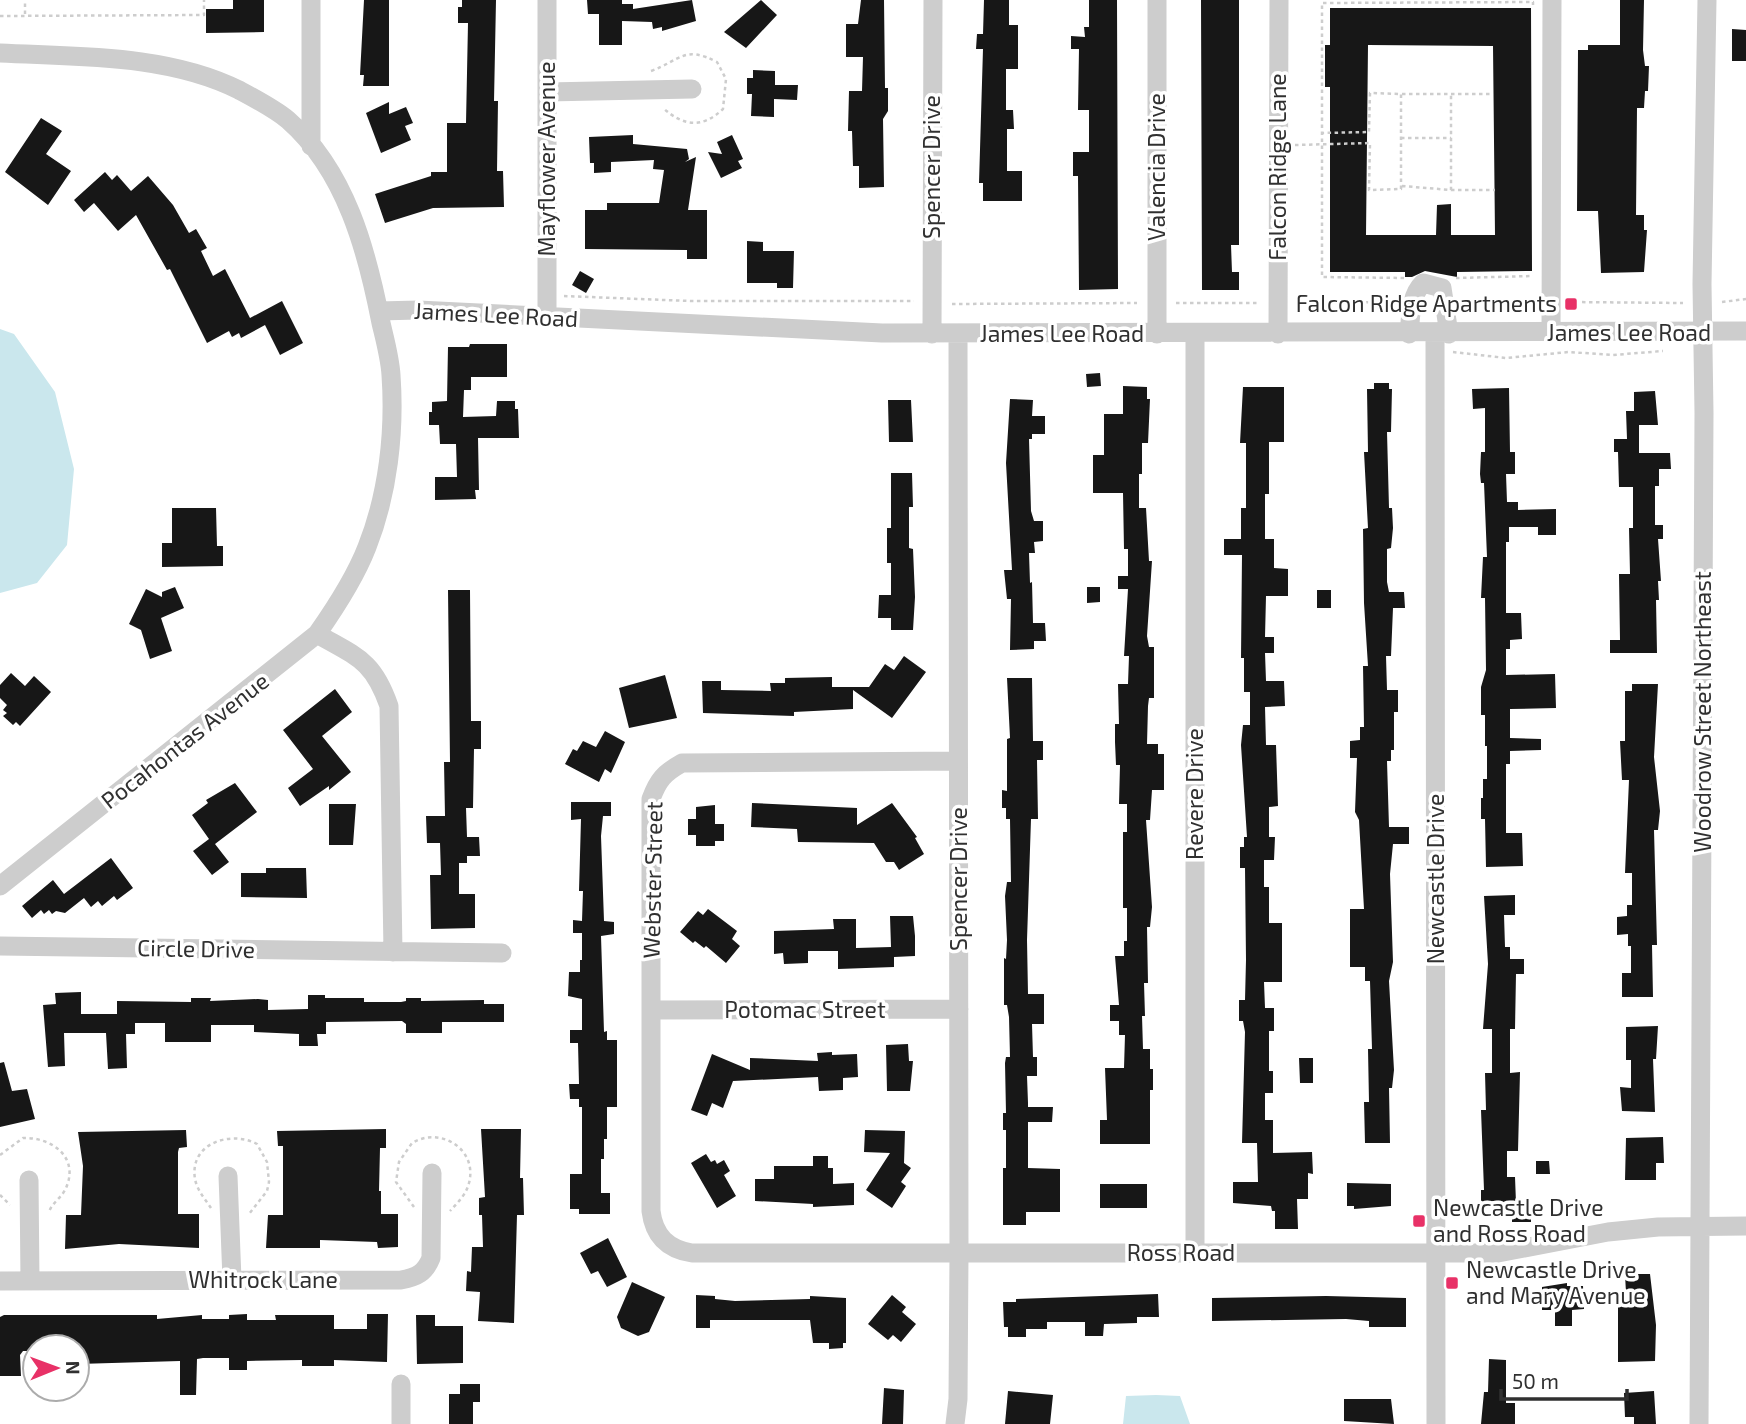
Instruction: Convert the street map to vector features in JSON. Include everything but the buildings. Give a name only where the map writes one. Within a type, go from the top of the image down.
[{"type":"street","points":[[311,0],[311,146]]},
{"type":"street","name":"Mayflower Avenue","points":[[547,0],[547,318]]},
{"type":"street","name":"Spencer Drive","points":[[932,334],[933,0]]},
{"type":"street","name":"Valencia Drive","points":[[1157,0],[1157,334]]},
{"type":"street","name":"Falcon Ridge Lane","points":[[1278,334],[1279,0]]},
{"type":"street","points":[[1551,333],[1552,0]]},
{"type":"street","name":"Woodrow Street Northeast","points":[[1699,1424],[1702,332],[1707,0]]},
{"type":"street","name":"Pocahontas Avenue","points":[[0,53],[162,65],[196,73],[239,90],[288,120],[327,167],[344,197],[365,255],[391,372],[387,465],[367,547],[317,634],[0,886]]},
{"type":"street","points":[[547,92],[692,89]]},
{"type":"street","name":"Newcastle Drive","points":[[1409,334],[1416,290],[1423,283],[1442,288],[1436,1424]]},
{"type":"street","name":"James Lee Road","points":[[379,311],[418,310],[932,334],[1746,331]]},
{"type":"street","name":"Spencer Drive","points":[[955,1424],[958,1399],[959,1254],[958,334]]},
{"type":"street","name":"Revere Drive","points":[[1195,334],[1195,1253]]},
{"type":"street","points":[[317,634],[364,661],[379,677],[389,706],[393,952]]},
{"type":"street","name":"Webster Street","points":[[663,1241],[652,1223],[651,1211],[651,799],[658,782],[666,772],[682,763],[958,761]]},
{"type":"street","name":"Circle Drive","points":[[0,946],[502,953]]},
{"type":"street","name":"Potomac Street","points":[[651,1010],[959,1009]]},
{"type":"street","name":"Whitrock Lane","points":[[0,1281],[401,1280],[416,1277],[426,1270],[431,1258],[432,1173]]},
{"type":"street","points":[[228,1176],[232,1280]]},
{"type":"street","points":[[29,1180],[30,1280]]},
{"type":"street","name":"Ross Road","points":[[663,1241],[681,1251],[692,1253],[1436,1254],[1498,1253],[1608,1232],[1746,1226]]},
{"type":"street","points":[[401,1384],[401,1424]]},
{"type":"path","points":[[25,16],[26,0]]},
{"type":"path","points":[[0,16],[204,15],[204,0]]},
{"type":"path","points":[[1404,278],[1322,277],[1322,3],[1533,2],[1533,15]]},
{"type":"path","points":[[1321,133],[1369,132],[1370,93],[1493,94]]},
{"type":"path","points":[[1401,94],[1402,186]]},
{"type":"path","points":[[1451,94],[1451,190]]},
{"type":"path","points":[[1401,138],[1451,138]]},
{"type":"path","points":[[1278,145],[1370,143],[1369,190],[1401,189],[1402,186],[1495,190]]},
{"type":"path","points":[[1456,278],[1533,276],[1533,264]]},
{"type":"water","points":[[0,329],[14,334],[55,392],[74,469],[67,545],[37,583],[0,593]]},
{"type":"water","points":[[1126,1396],[1180,1396],[1190,1424],[1123,1424]]},
{"type":"place","name":"Falcon Ridge Apartments","points":[[1571,304]]},
{"type":"place","name":"Newcastle Drive and Ross Road","points":[[1419,1221]]},
{"type":"place","name":"Newcastle Drive and Mary Avenue","points":[[1452,1283]]}]
